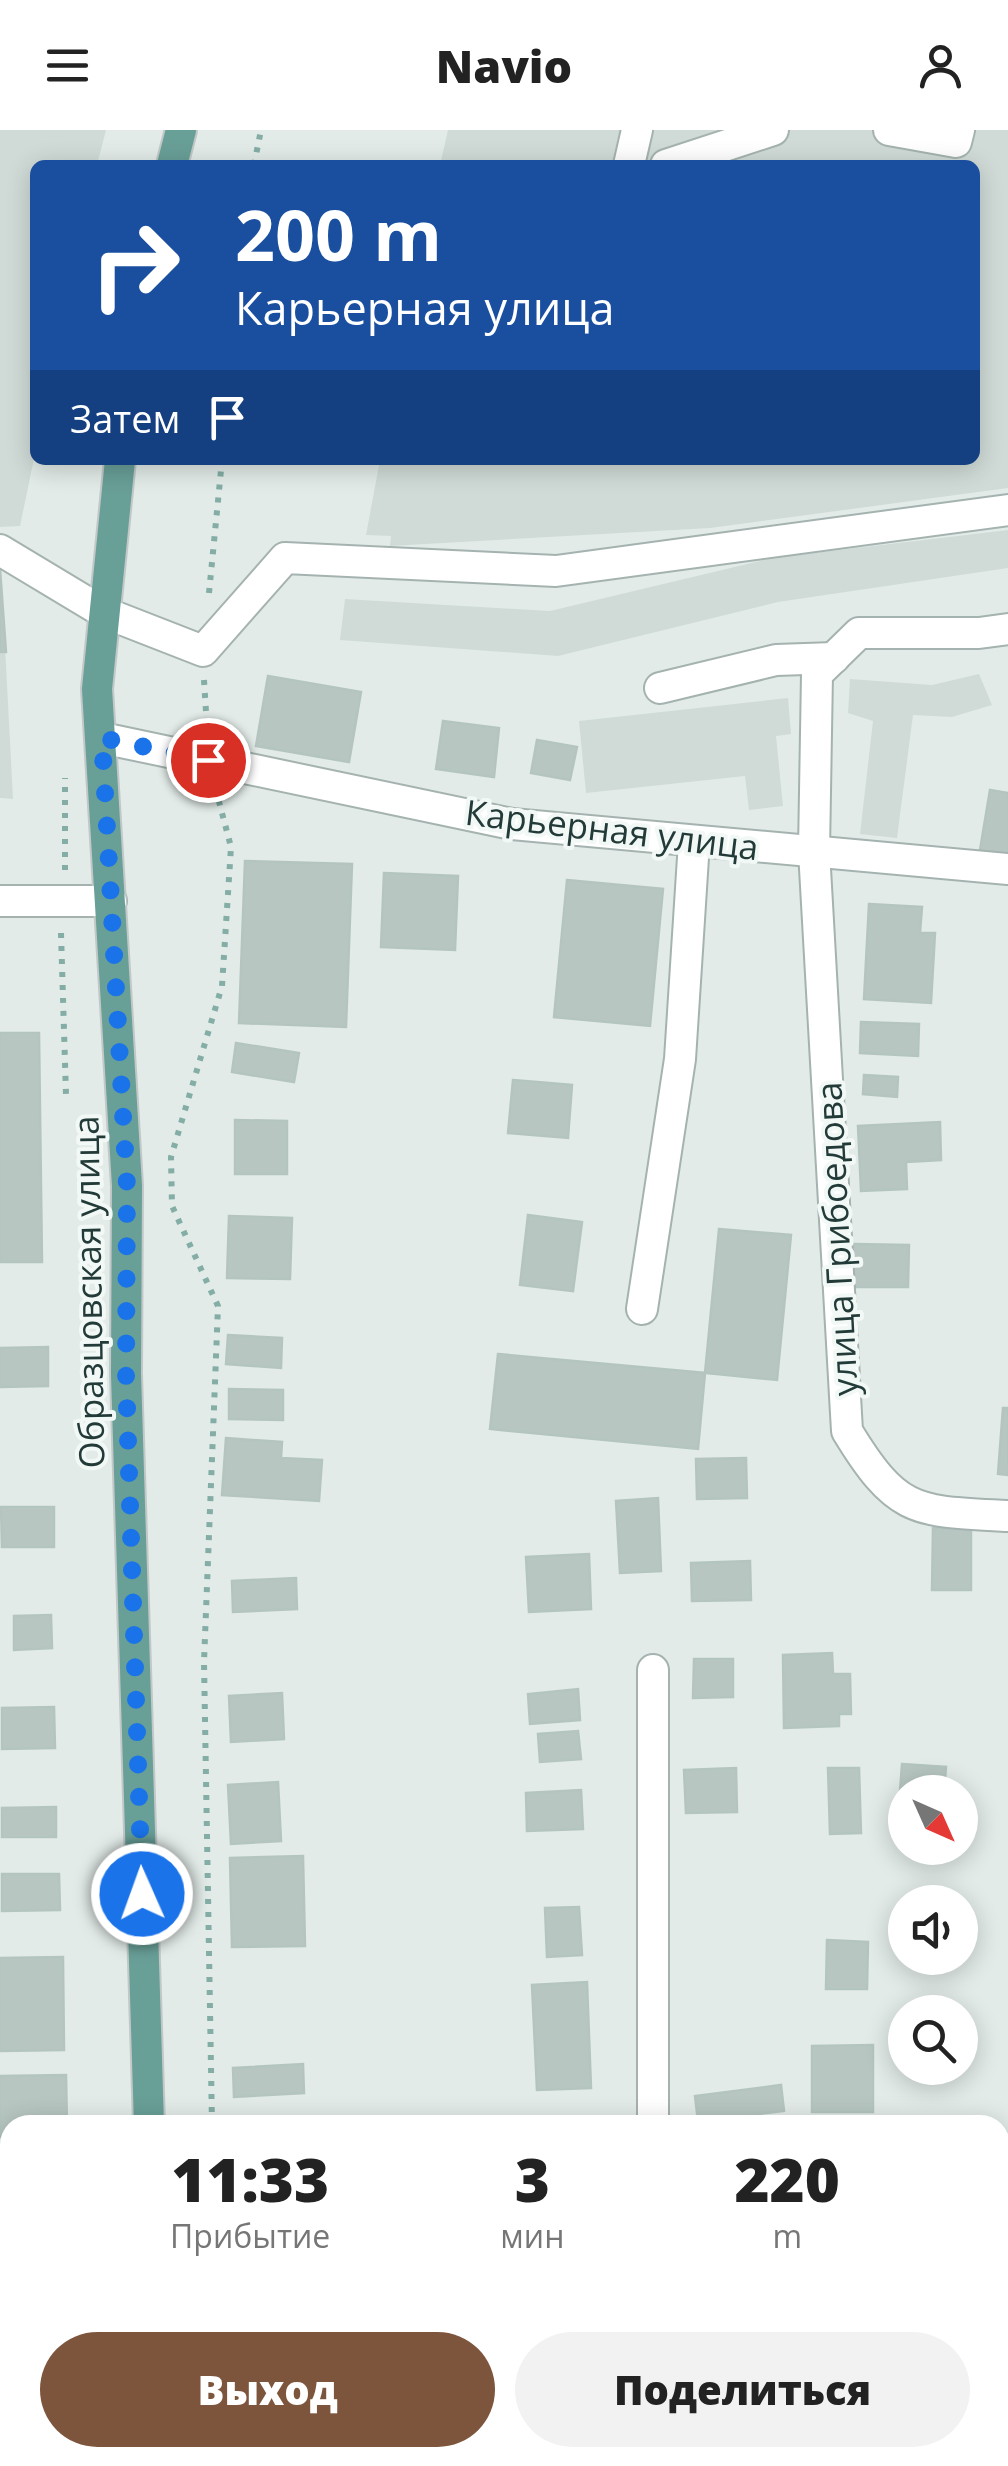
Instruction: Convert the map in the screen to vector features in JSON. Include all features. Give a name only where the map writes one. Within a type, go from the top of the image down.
[{"type":"main road","points":[[173,160],[182,130]]},
{"type":"main road","name":"Образцовская улица","points":[[119,465],[97,689],[127,1186],[126,1374],[149,2115]]},
{"type":"street","points":[[629,160],[637,130]]},
{"type":"street","points":[[681,160],[773,130]]},
{"type":"street","points":[[889,130],[956,142],[959,130]]},
{"type":"street","points":[[0,550],[103,612],[203,651],[286,558],[556,571],[1008,510]]},
{"type":"street","points":[[660,688],[776,660],[834,658],[859,633],[979,633],[1008,629]]},
{"type":"street","name":"улица Грибоедова","points":[[834,658],[817,674],[814,851],[847,1431],[871,1472],[910,1504],[931,1512],[1008,1516]]},
{"type":"street","name":"Карьерная улица","points":[[102,738],[512,824],[1008,869]]},
{"type":"street","points":[[642,1309],[680,1059],[694,842]]},
{"type":"street","points":[[0,901],[111,901]]},
{"type":"street","points":[[653,2115],[654,1670]]},
{"type":"path","points":[[255,160],[261,130]]},
{"type":"path","points":[[212,2115],[204,1662],[218,1306],[172,1206],[171,1157],[222,986],[231,847]]},
{"type":"shaded area","points":[[0,130],[106,130],[98,160],[30,160],[33,465],[20,526],[0,527]]},
{"type":"shaded area","points":[[448,130],[1008,130],[1008,488],[710,528],[390,546],[391,536],[366,535],[379,465],[980,465],[980,160],[441,160]]},
{"type":"shaded area","points":[[1008,530],[1008,568],[778,602],[558,656],[340,640],[345,599],[550,611],[772,558]]},
{"type":"shaded area","points":[[1,569],[13,799],[0,798]]},
{"type":"shaded area","points":[[979,674],[992,705],[952,717],[913,715],[897,838],[860,834],[873,721],[848,713],[850,679],[932,685]]},
{"type":"shaded area","points":[[788,698],[791,734],[776,736],[783,806],[749,810],[745,776],[586,793],[579,721]]},
{"type":"building","points":[[0,569],[6,652],[0,652]]},
{"type":"building","points":[[268,676],[361,692],[349,762],[256,746]]},
{"type":"building","points":[[443,721],[499,728],[494,777],[436,769]]},
{"type":"building","points":[[537,740],[577,747],[570,780],[531,773]]},
{"type":"building","points":[[990,790],[1008,793],[1008,854],[980,850]]},
{"type":"building","points":[[245,861],[352,864],[346,1027],[239,1023]]},
{"type":"building","points":[[384,873],[458,876],[455,950],[381,947]]},
{"type":"building","points":[[567,880],[663,889],[650,1026],[554,1017]]},
{"type":"building","points":[[869,904],[922,907],[920,933],[935,933],[931,1003],[864,999]]},
{"type":"building","points":[[861,1022],[919,1024],[918,1056],[860,1053]]},
{"type":"building","points":[[0,1033],[39,1033],[42,1262],[0,1262]]},
{"type":"building","points":[[236,1043],[299,1053],[294,1082],[232,1072]]},
{"type":"building","points":[[864,1075],[898,1077],[897,1097],[863,1094]]},
{"type":"building","points":[[513,1080],[572,1085],[568,1138],[508,1133]]},
{"type":"building","points":[[235,1120],[287,1121],[287,1174],[235,1174]]},
{"type":"building","points":[[940,1122],[941,1160],[906,1162],[907,1189],[861,1191],[858,1126]]},
{"type":"building","points":[[528,1215],[582,1222],[573,1291],[520,1285]]},
{"type":"building","points":[[229,1216],[292,1218],[290,1279],[227,1278]]},
{"type":"building","points":[[719,1229],[791,1235],[777,1380],[705,1373]]},
{"type":"building","points":[[854,1244],[909,1245],[908,1287],[853,1287]]},
{"type":"building","points":[[228,1335],[282,1338],[281,1368],[226,1364]]},
{"type":"building","points":[[48,1347],[48,1386],[0,1387],[0,1348]]},
{"type":"building","points":[[498,1354],[705,1373],[698,1449],[490,1429]]},
{"type":"building","points":[[229,1389],[283,1390],[283,1420],[229,1419]]},
{"type":"building","points":[[1003,1408],[1008,1408],[1008,1475],[998,1474]]},
{"type":"building","points":[[226,1438],[282,1442],[281,1458],[322,1460],[319,1501],[222,1495]]},
{"type":"building","points":[[746,1458],[747,1498],[697,1499],[696,1459]]},
{"type":"building","points":[[658,1498],[661,1571],[620,1573],[616,1501]]},
{"type":"building","points":[[1,1507],[54,1507],[54,1547],[2,1547]]},
{"type":"building","points":[[933,1528],[971,1529],[971,1590],[932,1590]]},
{"type":"building","points":[[589,1554],[591,1609],[529,1612],[526,1557]]},
{"type":"building","points":[[750,1561],[751,1600],[692,1601],[691,1563]]},
{"type":"building","points":[[296,1578],[297,1609],[233,1612],[232,1581]]},
{"type":"building","points":[[51,1615],[52,1648],[14,1650],[14,1616]]},
{"type":"building","points":[[832,1653],[833,1674],[850,1674],[851,1714],[839,1714],[839,1726],[784,1728],[783,1655]]},
{"type":"building","points":[[694,1659],[733,1659],[733,1697],[693,1698]]},
{"type":"building","points":[[578,1689],[580,1720],[530,1724],[528,1694]]},
{"type":"building","points":[[282,1693],[284,1739],[231,1742],[229,1696]]},
{"type":"building","points":[[54,1707],[55,1748],[2,1749],[2,1708]]},
{"type":"building","points":[[578,1731],[581,1759],[540,1762],[538,1734]]},
{"type":"building","points":[[902,1764],[946,1767],[945,1775],[901,1775]]},
{"type":"building","points":[[736,1768],[737,1812],[686,1813],[684,1770]]},
{"type":"building","points":[[828,1768],[859,1768],[861,1833],[830,1834]]},
{"type":"building","points":[[278,1782],[281,1841],[231,1844],[228,1785]]},
{"type":"building","points":[[581,1790],[583,1829],[527,1831],[526,1793]]},
{"type":"building","points":[[56,1807],[56,1837],[2,1837],[2,1808]]},
{"type":"building","points":[[303,1856],[305,1946],[232,1947],[230,1858]]},
{"type":"building","points":[[2,1874],[59,1874],[60,1910],[2,1911]]},
{"type":"building","points":[[579,1907],[582,1955],[547,1957],[545,1908]]},
{"type":"building","points":[[827,1940],[868,1942],[867,1989],[826,1989]]},
{"type":"building","points":[[63,1957],[64,2050],[0,2051],[0,1958]]},
{"type":"building","points":[[587,1982],[591,2088],[537,2090],[532,1985]]},
{"type":"building","points":[[873,2045],[873,2112],[812,2112],[812,2046]]},
{"type":"building","points":[[303,2064],[304,2093],[234,2097],[233,2068]]},
{"type":"building","points":[[66,2075],[67,2115],[0,2115],[0,2076]]},
{"type":"building","points":[[781,2085],[784,2111],[697,2115],[695,2096]]},
{"type":"route","points":[[142,1894],[126,1374],[127,1186],[102,738],[208,760]]}]
